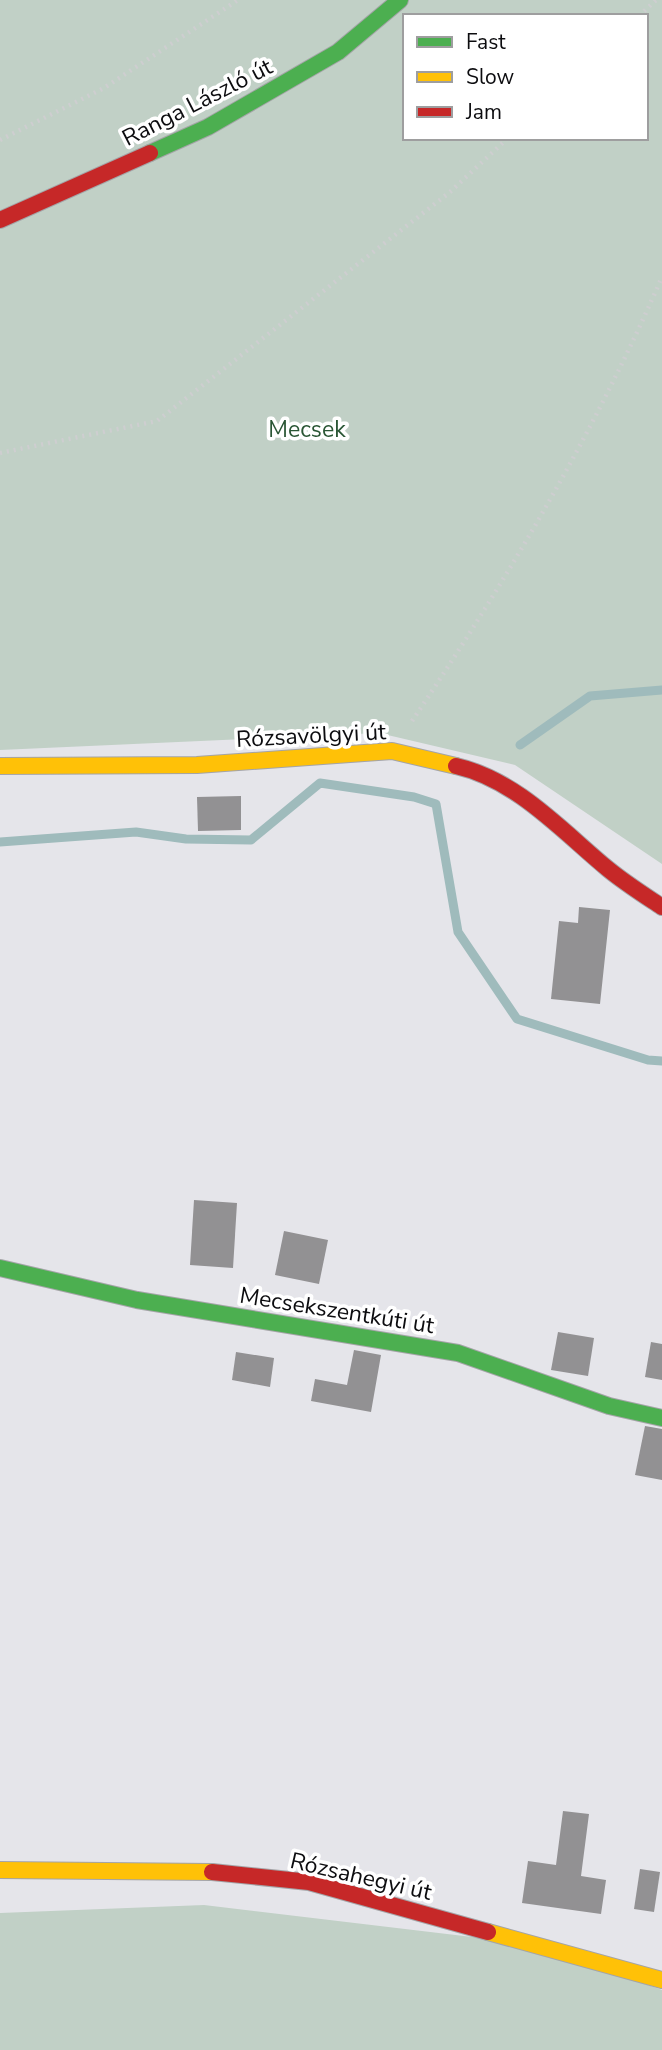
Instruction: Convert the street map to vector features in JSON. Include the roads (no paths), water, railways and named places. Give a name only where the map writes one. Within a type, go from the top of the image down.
[{"type":"street","name":"Ranga László út","points":[[0,220],[208,127],[338,52],[400,0]]},
{"type":"street","name":"Rózsavölgyi út","points":[[0,766],[197,765],[392,751],[475,770],[536,806],[611,872],[662,907]]},
{"type":"street","name":"Mecsekszentkúti út","points":[[0,1268],[137,1300],[458,1353],[609,1406],[662,1418]]},
{"type":"street","name":"Rózsahegyi út","points":[[0,1870],[188,1870],[309,1882],[662,1980]]},
{"type":"waterway","points":[[520,745],[590,696],[662,690]]},
{"type":"waterway","points":[[0,842],[136,832],[186,839],[251,840],[320,783],[414,797],[436,804],[458,932],[517,1019],[648,1060],[662,1061]]},
{"type":"park label","name":"Mecsek","points":[[307,429]]}]
